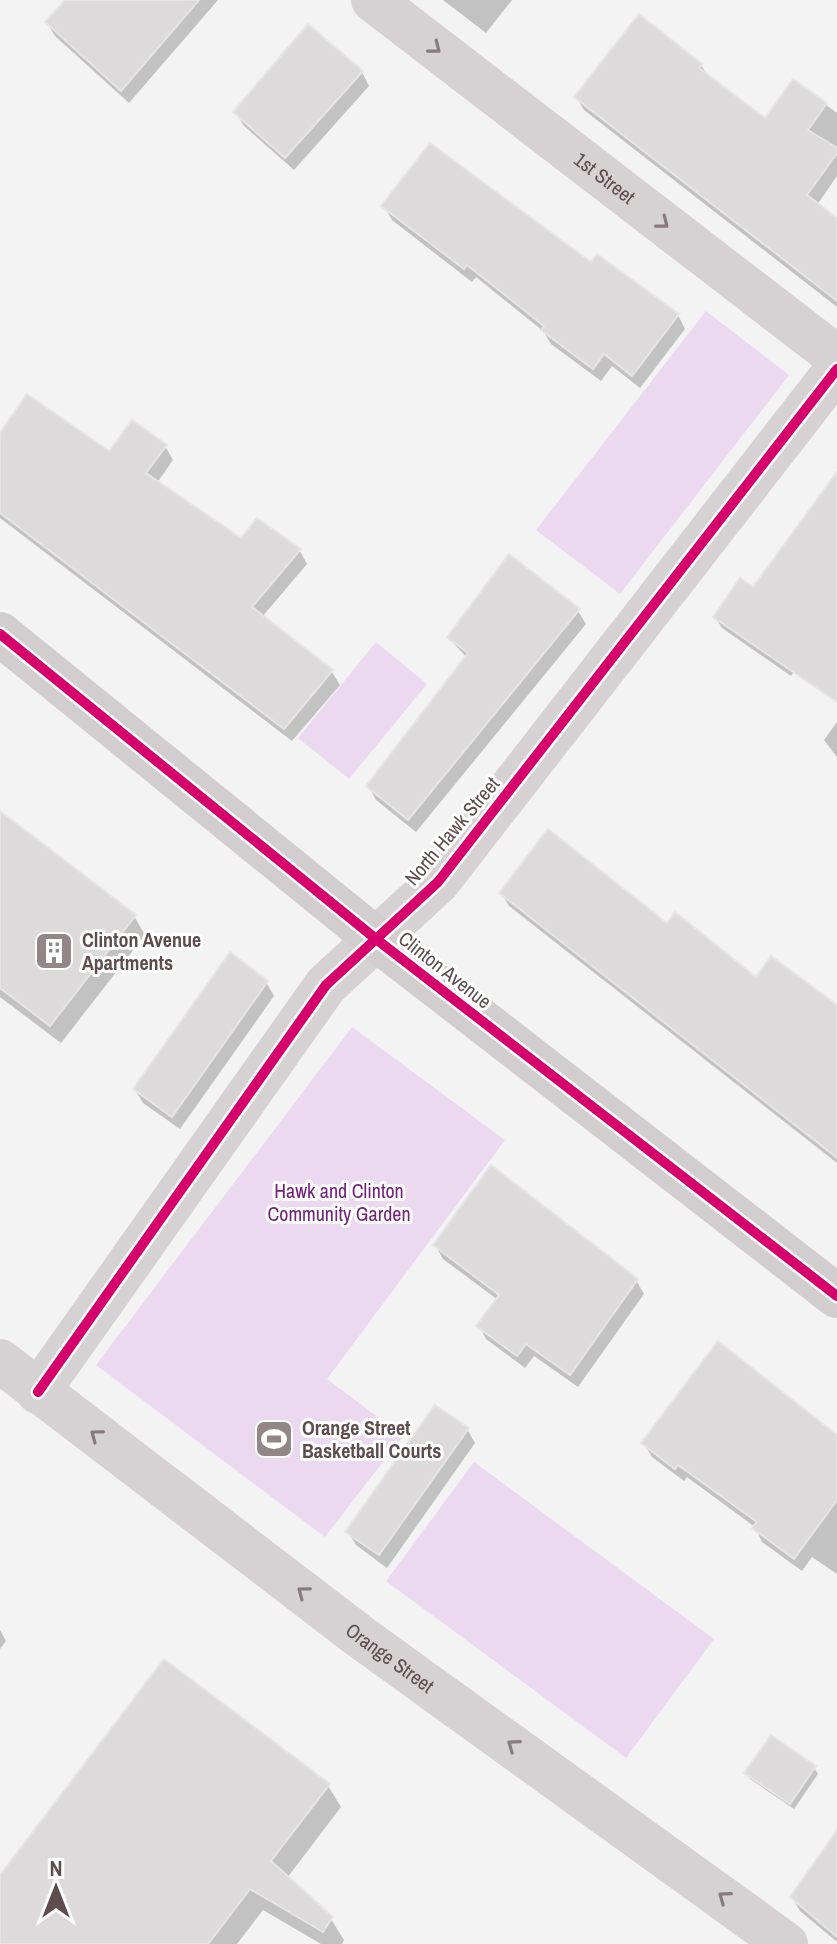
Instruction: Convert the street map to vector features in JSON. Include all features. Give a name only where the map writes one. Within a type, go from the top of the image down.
[{"type":"main road","name":"Clinton Avenue","points":[[0,634],[376,939],[837,1296]]},
{"type":"street","name":"1st Street","points":[[373,0],[837,357]]},
{"type":"street","name":"North Hawk Street","points":[[38,1392],[326,985],[438,882],[837,369]]},
{"type":"street","name":"Orange Street","points":[[0,1361],[362,1638],[772,1939]]},
{"type":"green space","points":[[706,311],[789,375],[620,594],[536,530]]},
{"type":"green space","points":[[376,642],[427,684],[349,779],[298,738]]},
{"type":"green space","name":"Hawk and Clinton Community Garden","points":[[352,1027],[505,1140],[327,1379],[403,1436],[325,1537],[96,1365]]},
{"type":"green space","points":[[474,1462],[714,1639],[626,1758],[386,1581]]},
{"type":"building","points":[[65,0],[199,0],[121,91],[45,22]]},
{"type":"building","points":[[639,14],[702,64],[699,68],[765,118],[793,79],[827,103],[808,130],[837,148],[837,153],[807,195],[837,218],[837,301],[574,97]]},
{"type":"building","points":[[308,24],[363,71],[285,158],[233,112]]},
{"type":"building","points":[[430,143],[591,262],[597,254],[679,314],[632,376],[604,354],[593,369],[541,330],[544,326],[467,265],[464,269],[381,206]]},
{"type":"building","points":[[27,394],[109,451],[132,420],[167,445],[146,473],[241,538],[257,518],[301,549],[252,607],[333,670],[284,729],[0,513],[0,433]]},
{"type":"building","points":[[837,472],[837,702],[713,617],[740,578],[753,587]]},
{"type":"building","points":[[509,554],[580,609],[408,820],[366,786],[468,653],[447,637]]},
{"type":"building","name":"Clinton Avenue Apartments","points":[[0,811],[136,915],[50,1026],[0,988]]},
{"type":"building","points":[[548,829],[667,923],[675,912],[756,977],[771,956],[837,1005],[837,1158],[499,893]]},
{"type":"building","points":[[230,952],[268,981],[172,1117],[133,1089]]},
{"type":"building","points":[[491,1165],[638,1279],[570,1375],[526,1344],[517,1356],[476,1326],[499,1295],[433,1245]]},
{"type":"building","points":[[718,1341],[837,1435],[837,1500],[794,1559],[752,1528],[757,1522],[678,1465],[675,1469],[641,1443]]},
{"type":"building","points":[[435,1405],[469,1428],[379,1555],[345,1532]]},
{"type":"building","points":[[164,1659],[330,1784],[271,1861],[333,1917],[323,1932],[250,1889],[208,1944],[0,1944],[0,1875]]},
{"type":"building","points":[[771,1735],[816,1766],[790,1804],[744,1773]]},
{"type":"building","points":[[837,1830],[837,1937],[790,1897]]},
{"type":"cycle path","points":[[38,1392],[326,985],[438,882],[837,369]]},
{"type":"cycle path","points":[[0,634],[376,939],[837,1296]]},
{"type":"place","name":"Clinton Avenue Apartments","points":[[54,951]]},
{"type":"place","name":"Orange Street Basketball Courts","points":[[274,1439]]}]
